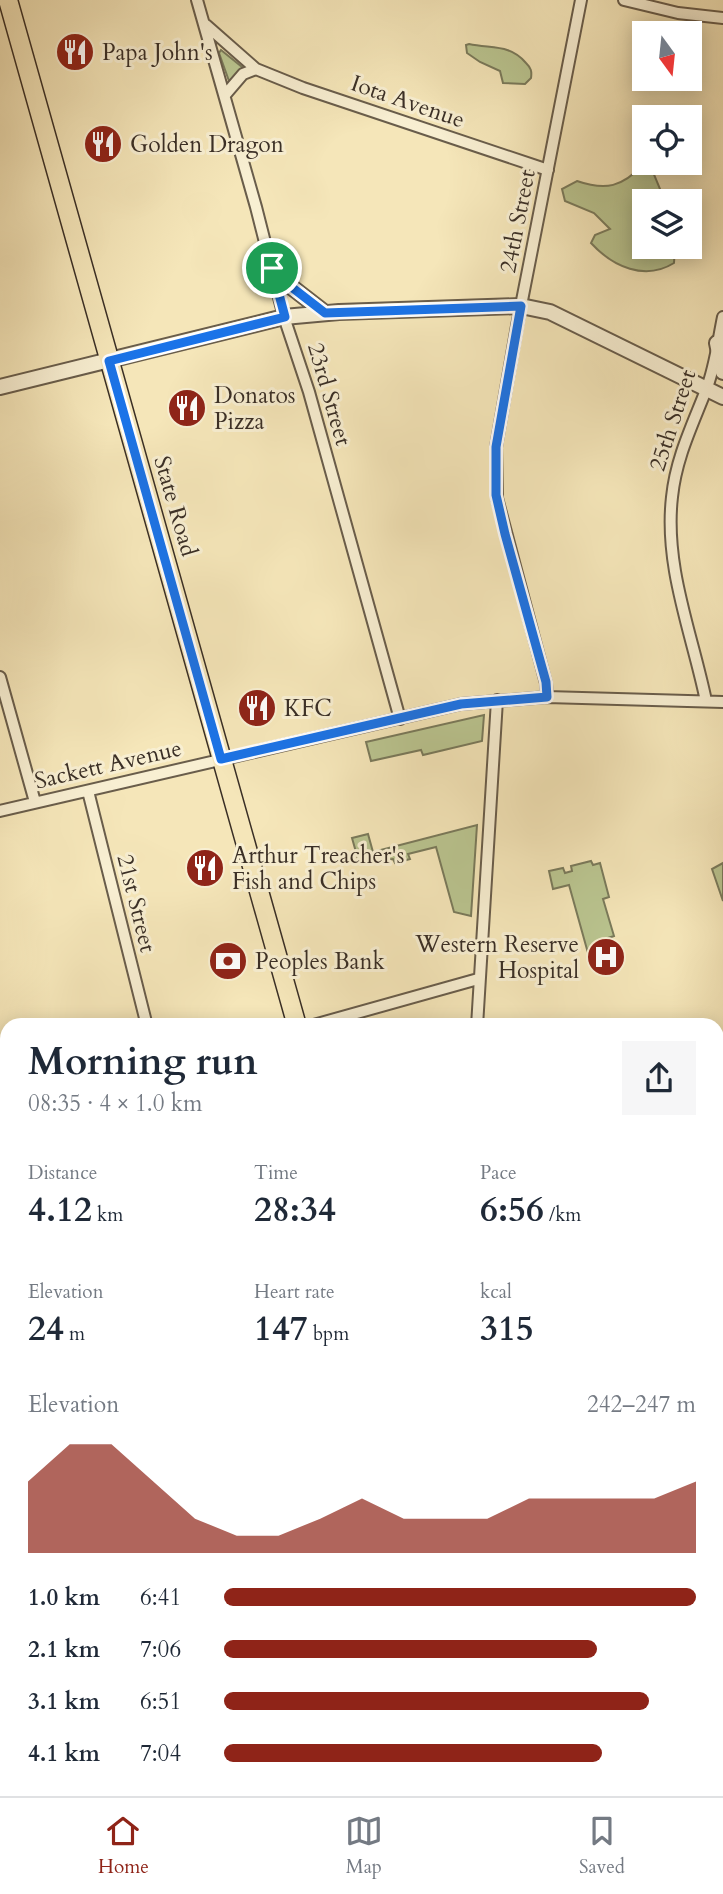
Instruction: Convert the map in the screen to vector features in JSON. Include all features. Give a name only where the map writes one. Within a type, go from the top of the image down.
[{"type":"main road","name":"State Road","points":[[8,0],[295,1018]]},
{"type":"street","name":"23rd Street","points":[[197,0],[400,719]]},
{"type":"street","name":"24th Street","points":[[547,697],[546,682],[496,495],[496,447],[581,0]]},
{"type":"street","points":[[624,0],[678,13],[723,18]]},
{"type":"street","name":"Iota Avenue","points":[[204,23],[256,69],[312,91],[548,170]]},
{"type":"street","points":[[225,95],[243,74],[256,69]]},
{"type":"street","points":[[272,268],[285,282],[325,313]]},
{"type":"street","points":[[0,387],[285,317],[325,313],[521,306],[550,312],[723,397]]},
{"type":"street","name":"25th Street","points":[[706,701],[674,572],[671,496],[681,451],[707,388],[723,317]]},
{"type":"street","points":[[717,343],[723,372]]},
{"type":"street","points":[[0,677],[34,802]]},
{"type":"street","name":"Sackett Avenue","points":[[0,811],[461,704],[547,697],[723,702]]},
{"type":"street","points":[[477,1018],[497,701]]},
{"type":"street","name":"21st Street","points":[[88,791],[145,1018]]},
{"type":"street","points":[[339,1018],[478,979]]},
{"type":"green space","points":[[466,45],[500,48],[514,53],[529,66],[531,78],[525,84],[503,83],[500,71],[467,53]]},
{"type":"green space","points":[[221,50],[243,69],[229,81],[219,53]]},
{"type":"green space","points":[[632,175],[654,175],[660,189],[632,189],[632,259],[674,259],[674,263],[652,271],[619,265],[591,243],[595,235],[610,229],[594,213],[565,201],[562,189],[577,181],[605,186]]},
{"type":"green space","points":[[484,715],[482,741],[423,755],[421,750],[371,761],[366,742]]},
{"type":"green space","points":[[477,825],[471,916],[454,912],[436,847],[408,854],[410,859],[395,863],[393,859],[386,860],[384,857],[370,861],[358,859],[352,838],[368,834],[373,852]]},
{"type":"green space","points":[[591,861],[593,865],[600,863],[609,897],[603,899],[614,936],[608,938],[610,946],[588,953],[569,885],[553,889],[549,871],[563,868],[565,873],[572,871],[571,866]]},
{"type":"green space","points":[[723,863],[723,901],[712,869]]},
{"type":"place","name":"Papa John's","points":[[75,52]]},
{"type":"place","name":"Golden Dragon","points":[[103,144]]},
{"type":"place","name":"Donatos Pizza","points":[[187,408]]},
{"type":"place","name":"KFC","points":[[257,708]]},
{"type":"place","name":"Arthur Treacher's Fish and Chips","points":[[205,868]]},
{"type":"place","name":"Western Reserve Hospital","points":[[606,957]]},
{"type":"place","name":"Peoples Bank","points":[[228,961]]},
{"type":"route","points":[[272,268],[285,282],[325,313],[521,306],[496,447],[496,495],[546,682],[547,697],[461,704],[221,759],[109,361],[285,317],[272,268]]}]
